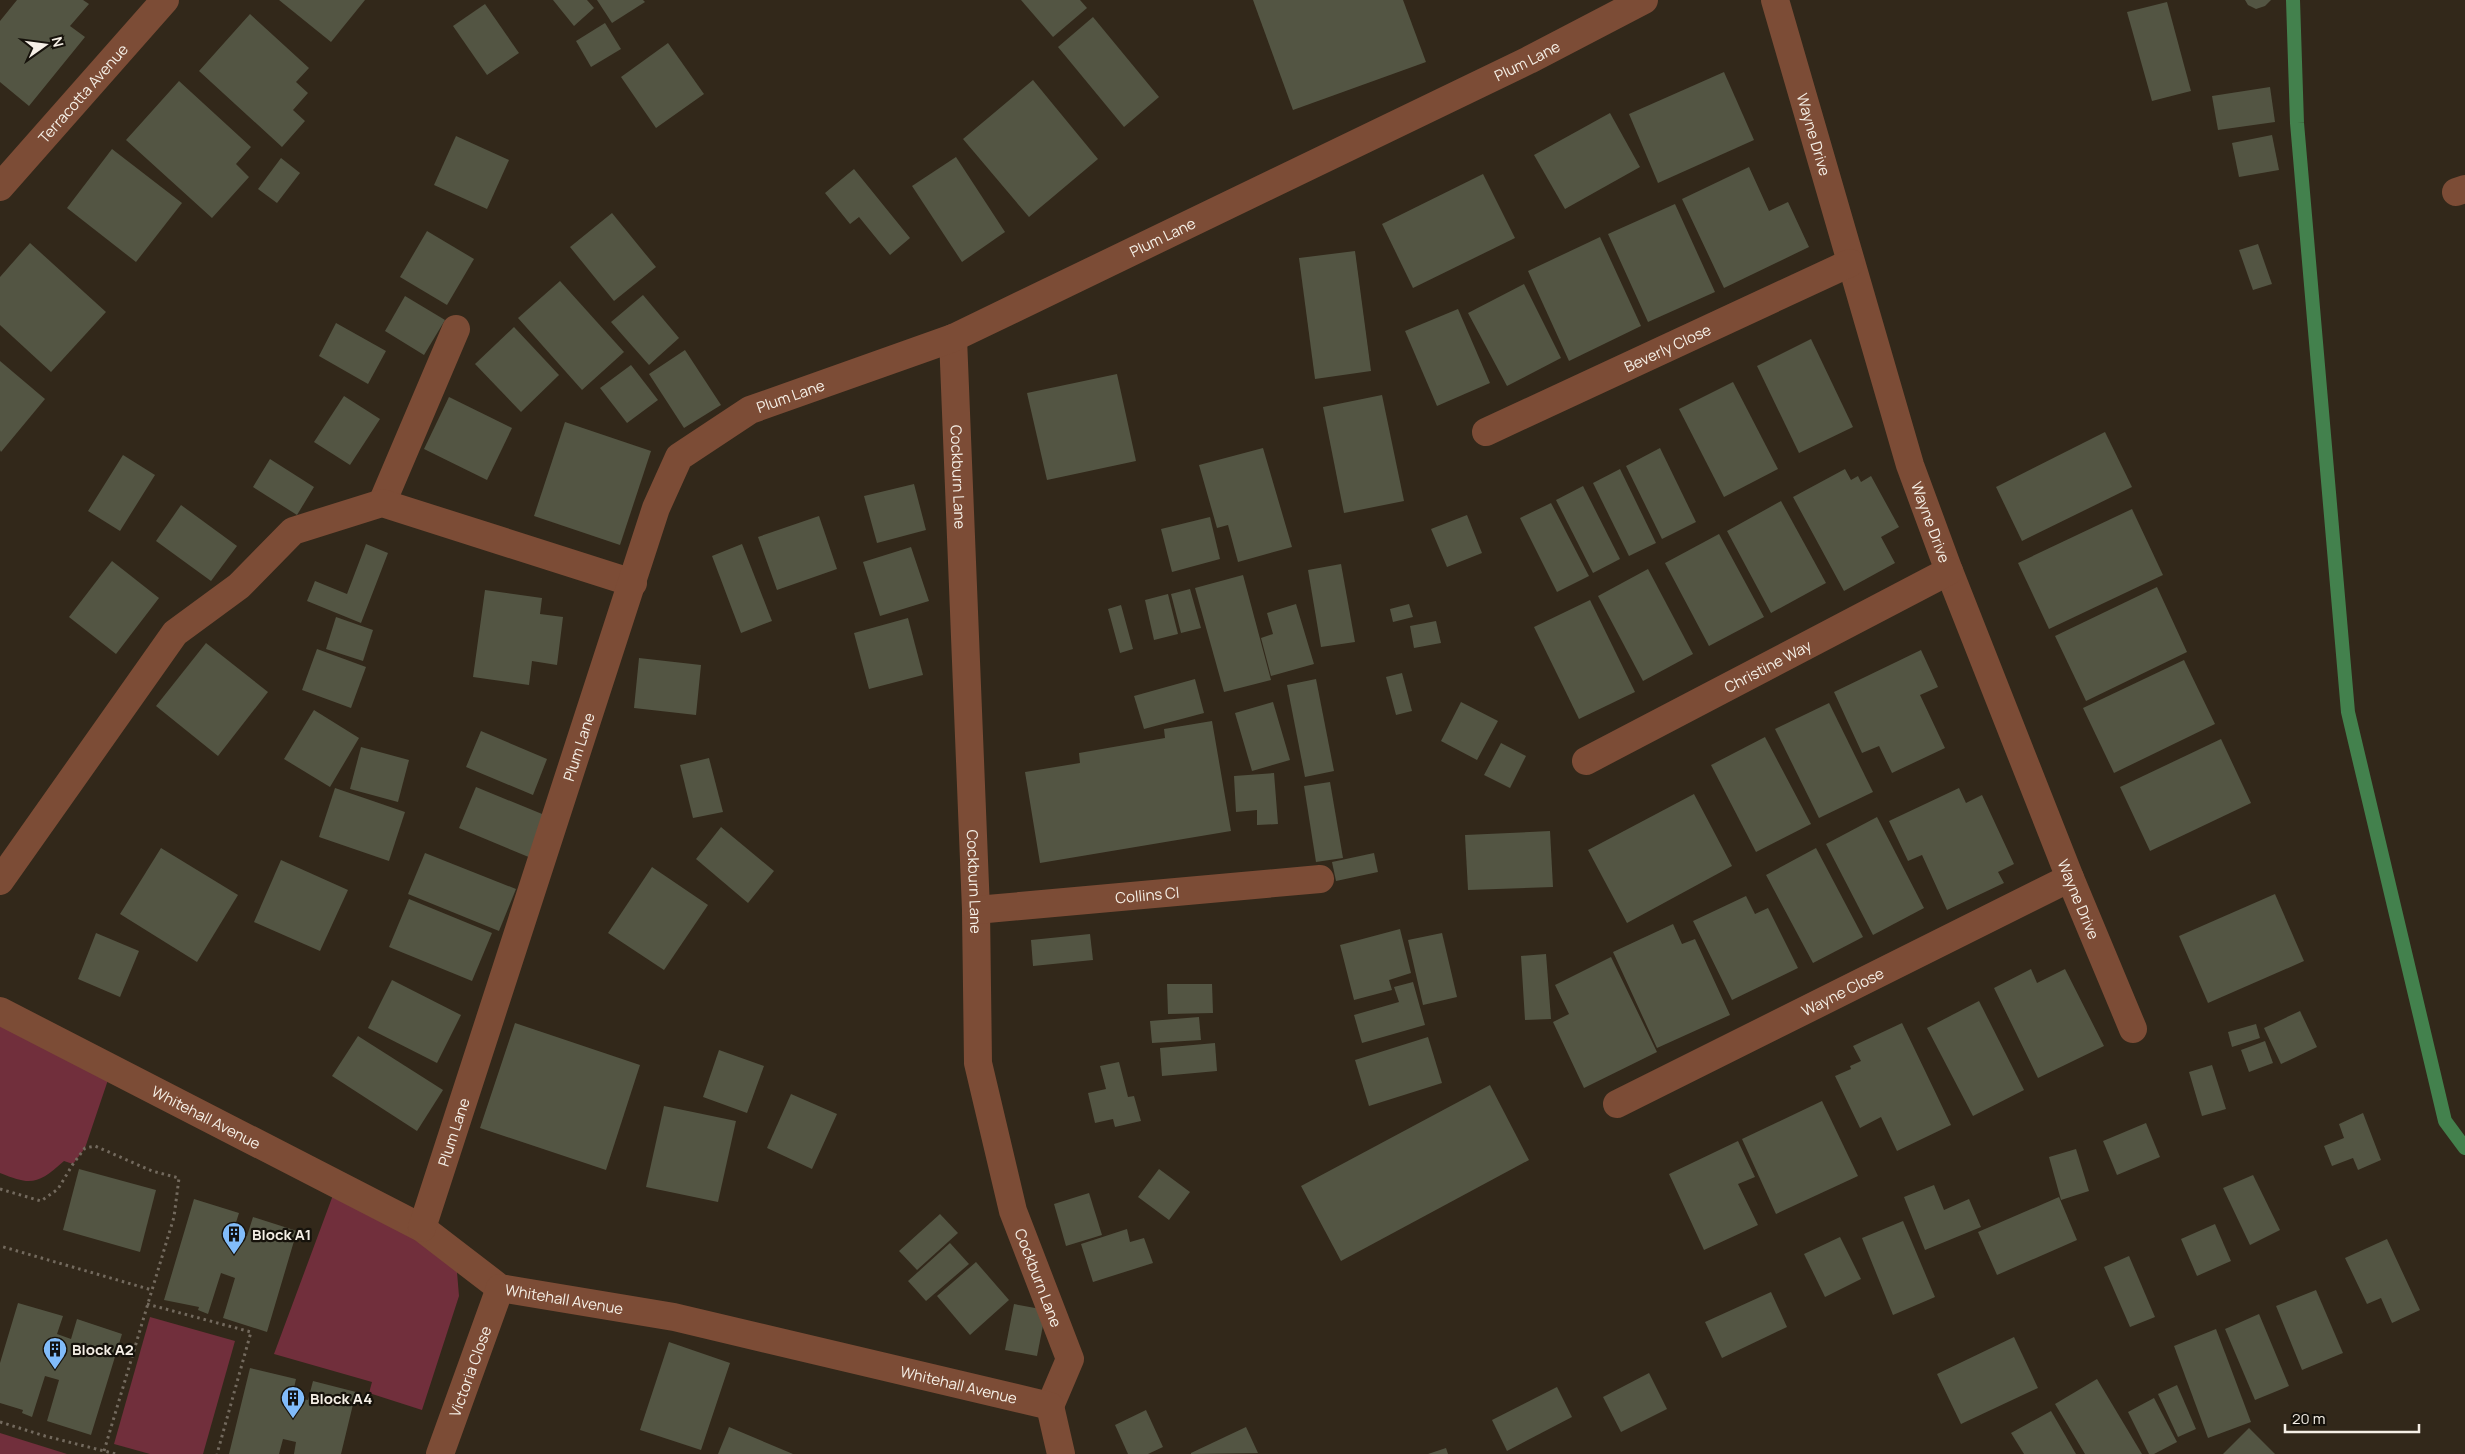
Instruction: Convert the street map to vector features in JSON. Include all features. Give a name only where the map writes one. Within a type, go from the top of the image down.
[{"type":"street","name":"Terracotta Avenue","points":[[1,184],[165,0]]},
{"type":"street","name":"Plum Lane","points":[[422,1228],[656,508],[679,458],[750,410],[953,338],[1529,60],[1644,0]]},
{"type":"street","name":"Wayne Drive","points":[[1775,0],[1910,465],[1949,571],[2070,878],[2133,1029]]},
{"type":"street","name":"Beverly Close","points":[[1486,432],[1850,263]]},
{"type":"street","points":[[382,503],[456,329]]},
{"type":"street","name":"Cockburn Lane","points":[[953,338],[976,910],[978,1063],[1013,1211],[1070,1359],[1050,1406]]},
{"type":"street","points":[[0,881],[175,633],[239,586],[293,531],[382,503],[633,583]]},
{"type":"street","name":"Christine Way","points":[[1586,761],[1949,571]]},
{"type":"street","name":"Wayne Close","points":[[1617,1104],[2070,878]]},
{"type":"street","name":"Collins Cl","points":[[976,910],[1320,879]]},
{"type":"street","name":"Whitehall Avenue","points":[[0,1011],[422,1228],[500,1288],[674,1317],[1050,1406]]},
{"type":"street","name":"Victoria Close","points":[[440,1454],[500,1288]]},
{"type":"street","points":[[1050,1406],[1061,1454]]},
{"type":"path","points":[[0,1189],[42,1202],[58,1189],[85,1148],[95,1146],[152,1171],[178,1178],[174,1217],[104,1451]]},
{"type":"path","points":[[0,1246],[152,1290]]},
{"type":"path","points":[[147,1304],[251,1332],[217,1454]]},
{"type":"path","points":[[0,1422],[45,1436],[116,1454]]},
{"type":"shaded area","points":[[0,1018],[109,1077],[85,1148],[73,1164],[64,1161],[48,1174],[34,1180],[20,1180],[0,1173]]},
{"type":"shaded area","points":[[336,1187],[422,1228],[457,1272],[459,1296],[422,1410],[369,1393],[372,1382],[274,1354]]},
{"type":"shaded area","points":[[150,1317],[235,1341],[203,1454],[150,1454],[114,1444]]},
{"type":"shaded area","points":[[0,1433],[67,1454],[0,1454]]},
{"type":"building","points":[[17,0],[83,0],[89,4],[70,26],[85,37],[29,106],[0,82],[0,21]]},
{"type":"building","points":[[279,0],[365,0],[331,42]]},
{"type":"building","points":[[553,0],[587,0],[594,8],[574,26]]},
{"type":"building","points":[[597,0],[643,0],[645,2],[612,23]]},
{"type":"building","points":[[1021,0],[1080,0],[1087,8],[1053,37]]},
{"type":"building","points":[[1253,0],[1403,0],[1426,62],[1293,110]]},
{"type":"building","points":[[2245,0],[2271,0],[2265,6],[2256,9],[2248,5]]},
{"type":"building","points":[[2167,2],[2191,91],[2152,101],[2127,12]]},
{"type":"building","points":[[485,4],[519,53],[487,75],[453,26]]},
{"type":"building","points":[[250,14],[309,68],[296,82],[308,93],[293,110],[305,121],[282,147],[199,71]]},
{"type":"building","points":[[1093,17],[1159,97],[1124,127],[1058,47]]},
{"type":"building","points":[[605,23],[621,49],[591,67],[576,41]]},
{"type":"building","points":[[668,43],[704,94],[656,128],[621,77]]},
{"type":"building","points":[[1724,72],[1754,140],[1658,183],[1629,114]]},
{"type":"building","points":[[1033,80],[1098,159],[1029,217],[963,139]]},
{"type":"building","points":[[179,81],[251,147],[236,164],[249,177],[212,218],[126,140]]},
{"type":"building","points":[[2270,87],[2275,122],[2218,130],[2212,96]]},
{"type":"building","points":[[1610,113],[1640,167],[1565,209],[1534,155]]},
{"type":"building","points":[[2272,135],[2279,170],[2239,177],[2232,143]]},
{"type":"building","points":[[456,136],[509,160],[487,209],[434,185]]},
{"type":"building","points":[[112,149],[182,203],[136,262],[67,208]]},
{"type":"building","points":[[956,157],[1005,232],[962,262],[912,186]]},
{"type":"building","points":[[281,158],[300,173],[277,203],[258,189]]},
{"type":"building","points":[[1749,167],[1769,211],[1788,202],[1809,247],[1724,288],[1682,199]]},
{"type":"building","points":[[854,169],[910,238],[890,255],[859,217],[850,224],[825,193]]},
{"type":"building","points":[[1483,174],[1515,238],[1413,288],[1382,224]]},
{"type":"building","points":[[1675,204],[1715,292],[1648,322],[1608,234]]},
{"type":"building","points":[[612,213],[656,267],[614,301],[570,247]]},
{"type":"building","points":[[427,231],[474,259],[447,305],[400,277]]},
{"type":"building","points":[[1600,237],[1641,326],[1569,361],[1528,271]]},
{"type":"building","points":[[30,243],[106,312],[51,372],[0,325],[0,277]]},
{"type":"building","points":[[2258,244],[2272,284],[2253,290],[2239,250]]},
{"type":"building","points":[[1355,251],[1371,371],[1315,379],[1299,258]]},
{"type":"building","points":[[560,281],[624,352],[582,390],[518,318]]},
{"type":"building","points":[[1524,284],[1561,358],[1507,386],[1468,313]]},
{"type":"building","points":[[643,295],[679,338],[649,365],[611,322]]},
{"type":"building","points":[[405,296],[445,320],[424,355],[385,331]]},
{"type":"building","points":[[1458,309],[1490,383],[1437,406],[1405,331]]},
{"type":"building","points":[[336,323],[386,351],[368,384],[319,356]]},
{"type":"building","points":[[514,327],[559,375],[521,412],[475,364]]},
{"type":"building","points":[[1811,339],[1853,427],[1799,453],[1757,366]]},
{"type":"building","points":[[685,350],[721,405],[684,428],[649,374]]},
{"type":"building","points":[[0,361],[45,399],[1,452],[0,450]]},
{"type":"building","points":[[631,365],[658,400],[627,423],[600,388]]},
{"type":"building","points":[[1117,374],[1136,461],[1047,480],[1027,393]]},
{"type":"building","points":[[1733,382],[1778,469],[1724,497],[1679,409]]},
{"type":"building","points":[[1382,395],[1404,501],[1344,513],[1323,407]]},
{"type":"building","points":[[344,396],[380,419],[350,465],[314,442]]},
{"type":"building","points":[[449,397],[512,428],[487,480],[424,449]]},
{"type":"building","points":[[565,422],[651,451],[620,545],[534,516]]},
{"type":"building","points":[[2105,432],[2132,487],[2022,541],[1996,487]]},
{"type":"building","points":[[1263,448],[1292,547],[1238,562],[1228,525],[1217,528],[1199,465]]},
{"type":"building","points":[[1660,448],[1696,522],[1662,539],[1626,466]]},
{"type":"building","points":[[123,455],[155,475],[120,531],[88,511]]},
{"type":"building","points":[[270,459],[314,487],[297,515],[253,487]]},
{"type":"building","points":[[1620,469],[1656,543],[1629,556],[1593,483]]},
{"type":"building","points":[[1845,469],[1851,480],[1858,476],[1861,482],[1871,476],[1899,527],[1881,537],[1895,563],[1844,591],[1793,497]]},
{"type":"building","points":[[914,484],[926,530],[877,543],[864,496]]},
{"type":"building","points":[[1583,486],[1620,559],[1593,573],[1556,500]]},
{"type":"building","points":[[1781,501],[1826,583],[1771,613],[1727,531]]},
{"type":"building","points":[[1551,503],[1589,576],[1557,592],[1520,518]]},
{"type":"building","points":[[181,505],[237,546],[211,581],[156,541]]},
{"type":"building","points":[[2132,509],[2163,575],[2049,629],[2018,563]]},
{"type":"building","points":[[1467,515],[1482,553],[1447,567],[1431,529]]},
{"type":"building","points":[[819,516],[837,569],[777,590],[758,537]]},
{"type":"building","points":[[1210,517],[1220,559],[1172,572],[1161,529]]},
{"type":"building","points":[[1719,534],[1764,617],[1709,646],[1665,563]]},
{"type":"building","points":[[366,544],[388,553],[361,623],[307,601],[315,581],[347,594]]},
{"type":"building","points":[[742,544],[772,621],[741,633],[712,556]]},
{"type":"building","points":[[911,547],[929,601],[880,616],[863,562]]},
{"type":"building","points":[[112,561],[159,598],[116,654],[69,617]]},
{"type":"building","points":[[1341,564],[1355,642],[1321,647],[1308,570]]},
{"type":"building","points":[[1648,569],[1693,654],[1643,681],[1598,596]]},
{"type":"building","points":[[1243,575],[1271,680],[1224,692],[1195,588]]},
{"type":"building","points":[[2157,587],[2187,652],[2086,701],[2055,636]]},
{"type":"building","points":[[1190,589],[1201,628],[1181,633],[1171,594]]},
{"type":"building","points":[[485,590],[542,598],[540,614],[563,617],[557,665],[532,661],[529,685],[473,677]]},
{"type":"building","points":[[1168,594],[1178,634],[1154,640],[1145,600]]},
{"type":"building","points":[[1590,600],[1635,692],[1579,719],[1534,627]]},
{"type":"building","points":[[1296,604],[1314,664],[1271,676],[1261,638],[1273,634],[1267,613]]},
{"type":"building","points":[[1409,604],[1413,617],[1393,622],[1390,609]]},
{"type":"building","points":[[1121,605],[1133,649],[1120,653],[1108,609]]},
{"type":"building","points":[[336,617],[373,630],[363,661],[326,649]]},
{"type":"building","points":[[908,618],[923,675],[869,689],[854,633]]},
{"type":"building","points":[[1436,621],[1441,643],[1414,648],[1410,626]]},
{"type":"building","points":[[206,643],[268,692],[218,756],[156,706]]},
{"type":"building","points":[[317,649],[366,667],[351,708],[302,690]]},
{"type":"building","points":[[1921,650],[1938,687],[1920,695],[1945,748],[1892,773],[1879,746],[1862,753],[1834,692]]},
{"type":"building","points":[[639,658],[701,665],[696,715],[634,708]]},
{"type":"building","points":[[2184,660],[2215,724],[2114,773],[2083,708]]},
{"type":"building","points":[[1402,673],[1412,711],[1396,715],[1386,677]]},
{"type":"building","points":[[1195,679],[1204,713],[1144,729],[1134,696]]},
{"type":"building","points":[[1316,679],[1334,771],[1305,777],[1287,685]]},
{"type":"building","points":[[1273,702],[1290,760],[1252,771],[1235,713]]},
{"type":"building","points":[[1461,702],[1498,721],[1477,760],[1441,741]]},
{"type":"building","points":[[1829,703],[1873,792],[1819,818],[1775,729]]},
{"type":"building","points":[[314,710],[359,738],[330,787],[284,759]]},
{"type":"building","points":[[1212,721],[1231,831],[1040,863],[1025,772],[1080,763],[1079,753],[1165,738],[1164,729]]},
{"type":"building","points":[[481,731],[547,759],[533,795],[466,767]]},
{"type":"building","points":[[1765,737],[1811,824],[1756,852],[1711,765]]},
{"type":"building","points":[[2221,739],[2251,803],[2150,851],[2120,787]]},
{"type":"building","points":[[1501,743],[1526,756],[1510,788],[1484,775]]},
{"type":"building","points":[[361,747],[409,760],[398,802],[350,789]]},
{"type":"building","points":[[709,758],[723,812],[693,818],[680,765]]},
{"type":"building","points":[[1274,773],[1278,824],[1257,825],[1257,810],[1236,812],[1234,776]]},
{"type":"building","points":[[1330,782],[1343,858],[1316,862],[1304,786]]},
{"type":"building","points":[[476,787],[547,816],[531,858],[459,828]]},
{"type":"building","points":[[335,788],[405,812],[389,861],[319,837]]},
{"type":"building","points":[[1959,788],[1966,803],[1982,795],[2014,864],[1998,872],[2004,883],[1947,910],[1922,855],[1908,861],[1889,821]]},
{"type":"building","points":[[1694,794],[1732,866],[1627,923],[1588,850]]},
{"type":"building","points":[[1877,817],[1924,908],[1873,935],[1826,844]]},
{"type":"building","points":[[721,827],[774,871],[748,903],[696,859]]},
{"type":"building","points":[[1550,831],[1553,887],[1468,890],[1465,835]]},
{"type":"building","points":[[161,848],[238,895],[197,962],[120,914]]},
{"type":"building","points":[[1816,848],[1863,937],[1813,963],[1766,875]]},
{"type":"building","points":[[425,853],[516,889],[499,931],[408,894]]},
{"type":"building","points":[[1374,853],[1378,872],[1336,881],[1332,862]]},
{"type":"building","points":[[281,860],[348,890],[320,951],[254,922]]},
{"type":"building","points":[[652,867],[708,905],[664,970],[608,933]]},
{"type":"building","points":[[2275,894],[2304,961],[2208,1003],[2179,936]]},
{"type":"building","points":[[1746,896],[1755,914],[1768,908],[1798,968],[1732,1000],[1693,921]]},
{"type":"building","points":[[409,899],[492,933],[472,981],[389,947]]},
{"type":"building","points":[[1673,924],[1682,944],[1695,939],[1730,1015],[1657,1048],[1613,952]]},
{"type":"building","points":[[1400,929],[1411,973],[1389,980],[1392,990],[1354,1000],[1340,945]]},
{"type":"building","points":[[96,933],[139,951],[120,997],[78,979]]},
{"type":"building","points":[[1442,933],[1457,997],[1423,1005],[1408,940]]},
{"type":"building","points":[[1090,934],[1093,960],[1033,966],[1031,940]]},
{"type":"building","points":[[1546,954],[1551,1019],[1525,1020],[1521,956]]},
{"type":"building","points":[[1611,957],[1657,1052],[1584,1088],[1553,1022],[1569,1014],[1555,985]]},
{"type":"building","points":[[2031,969],[2037,983],[2065,969],[2104,1046],[2038,1078],[1994,988]]},
{"type":"building","points":[[392,980],[461,1015],[437,1063],[368,1028]]},
{"type":"building","points":[[1413,982],[1425,1025],[1362,1043],[1354,1015],[1399,1002],[1394,987]]},
{"type":"building","points":[[1167,984],[1212,984],[1213,1013],[1168,1014]]},
{"type":"building","points":[[1979,1001],[2024,1090],[1973,1116],[1927,1028]]},
{"type":"building","points":[[2300,1011],[2317,1047],[2281,1064],[2264,1028]]},
{"type":"building","points":[[1199,1017],[1201,1040],[1152,1043],[1150,1021]]},
{"type":"building","points":[[515,1023],[640,1065],[606,1170],[480,1128]]},
{"type":"building","points":[[1902,1023],[1951,1125],[1897,1151],[1881,1117],[1860,1128],[1835,1076],[1851,1069],[1850,1066],[1861,1061],[1853,1046]]},
{"type":"building","points":[[2256,1024],[2260,1038],[2232,1047],[2228,1032]]},
{"type":"building","points":[[358,1036],[443,1090],[417,1131],[332,1076]]},
{"type":"building","points":[[1428,1037],[1442,1083],[1369,1106],[1355,1060]]},
{"type":"building","points":[[2265,1041],[2273,1063],[2249,1072],[2241,1050]]},
{"type":"building","points":[[1215,1043],[1217,1071],[1162,1076],[1160,1048]]},
{"type":"building","points":[[719,1050],[764,1066],[747,1113],[703,1097]]},
{"type":"building","points":[[1119,1062],[1128,1097],[1134,1096],[1141,1121],[1115,1127],[1113,1119],[1095,1123],[1088,1093],[1106,1089],[1100,1066]]},
{"type":"building","points":[[2212,1065],[2226,1109],[2202,1116],[2189,1072]]},
{"type":"building","points":[[1490,1085],[1529,1160],[1341,1261],[1301,1186]]},
{"type":"building","points":[[791,1094],[837,1114],[812,1169],[767,1148]]},
{"type":"building","points":[[1822,1101],[1858,1176],[1776,1214],[1742,1139]]},
{"type":"building","points":[[664,1106],[736,1121],[718,1202],[646,1187]]},
{"type":"building","points":[[2363,1113],[2381,1160],[2358,1170],[2353,1158],[2332,1166],[2324,1146],[2344,1138],[2339,1124]]},
{"type":"building","points":[[2146,1123],[2160,1157],[2117,1175],[2103,1141]]},
{"type":"building","points":[[1738,1141],[1755,1177],[1738,1184],[1758,1225],[1704,1250],[1669,1174]]},
{"type":"building","points":[[2076,1149],[2089,1191],[2061,1200],[2049,1157]]},
{"type":"building","points":[[79,1169],[156,1190],[140,1252],[63,1230]]},
{"type":"building","points":[[1159,1169],[1190,1192],[1169,1220],[1138,1197]]},
{"type":"building","points":[[2253,1175],[2280,1230],[2250,1245],[2223,1188]]},
{"type":"building","points":[[1934,1185],[1944,1210],[1969,1199],[1981,1227],[1925,1250],[1904,1197]]},
{"type":"building","points":[[1089,1193],[1102,1235],[1066,1246],[1054,1204]]},
{"type":"building","points":[[2059,1197],[2077,1240],[1997,1275],[1978,1232]]},
{"type":"building","name":"Block A1","points":[[194,1199],[239,1213],[233,1232],[247,1236],[253,1217],[297,1231],[267,1332],[223,1318],[235,1278],[221,1273],[208,1314],[198,1310],[199,1307],[164,1300]]},
{"type":"building","points":[[940,1214],[958,1233],[917,1270],[899,1251]]},
{"type":"building","points":[[1903,1221],[1935,1297],[1893,1315],[1862,1238]]},
{"type":"building","points":[[2215,1224],[2231,1261],[2197,1276],[2181,1239]]},
{"type":"building","points":[[1127,1229],[1130,1242],[1144,1238],[1153,1263],[1093,1282],[1081,1244]]},
{"type":"building","points":[[1840,1237],[1861,1279],[1825,1297],[1804,1254]]},
{"type":"building","points":[[2387,1239],[2420,1310],[2392,1323],[2381,1298],[2367,1304],[2345,1258]]},
{"type":"building","points":[[950,1243],[969,1264],[926,1301],[908,1281]]},
{"type":"building","points":[[2129,1256],[2155,1317],[2130,1327],[2104,1267]]},
{"type":"building","points":[[976,1262],[1009,1300],[970,1335],[937,1296]]},
{"type":"building","points":[[2316,1290],[2343,1353],[2302,1370],[2276,1306]]},
{"type":"building","points":[[1771,1292],[1787,1327],[1722,1358],[1705,1322]]},
{"type":"building","name":"Block A2","points":[[18,1303],[63,1316],[57,1334],[71,1339],[77,1319],[122,1334],[91,1435],[47,1421],[59,1380],[45,1376],[32,1417],[22,1413],[23,1410],[0,1403],[0,1363]]},
{"type":"building","points":[[1014,1304],[1046,1310],[1037,1356],[1005,1350]]},
{"type":"building","points":[[2259,1314],[2289,1386],[2255,1400],[2225,1329]]},
{"type":"building","points":[[2216,1329],[2251,1422],[2208,1438],[2174,1346]]},
{"type":"building","points":[[2014,1337],[2038,1388],[1961,1424],[1937,1374]]},
{"type":"building","points":[[669,1342],[730,1363],[701,1450],[640,1430]]},
{"type":"building","name":"Block A4","points":[[250,1368],[296,1379],[292,1397],[308,1400],[313,1381],[356,1392],[341,1454],[294,1454],[296,1442],[283,1439],[279,1454],[229,1454]]},
{"type":"building","points":[[1649,1373],[1667,1409],[1621,1432],[1603,1397]]},
{"type":"building","points":[[2097,1379],[2142,1454],[2085,1454],[2055,1404]]},
{"type":"building","points":[[2177,1385],[2196,1429],[2178,1437],[2158,1394]]},
{"type":"building","points":[[1557,1387],[1572,1417],[1507,1451],[1492,1420]]},
{"type":"building","points":[[2154,1398],[2177,1442],[2154,1454],[2149,1454],[2128,1412]]},
{"type":"building","points":[[1146,1410],[1163,1447],[1148,1454],[1128,1454],[1115,1425]]},
{"type":"building","points":[[2051,1411],[2076,1454],[2024,1454],[2011,1433]]},
{"type":"building","points":[[729,1427],[793,1454],[718,1454]]},
{"type":"building","points":[[1246,1427],[1258,1453],[1191,1454],[1191,1453]]},
{"type":"building","points":[[2249,1428],[2275,1454],[2223,1454]]},
{"type":"building","points":[[1446,1448],[1448,1454],[1428,1454]]},
{"type":"waterway","points":[[2293,0],[2297,123],[2348,712],[2445,1121],[2465,1148]]},
{"type":"place","name":"Block A1","points":[[234,1255]]},
{"type":"place","name":"Block A2","points":[[55,1370]]},
{"type":"place","name":"Block A4","points":[[293,1419]]}]
